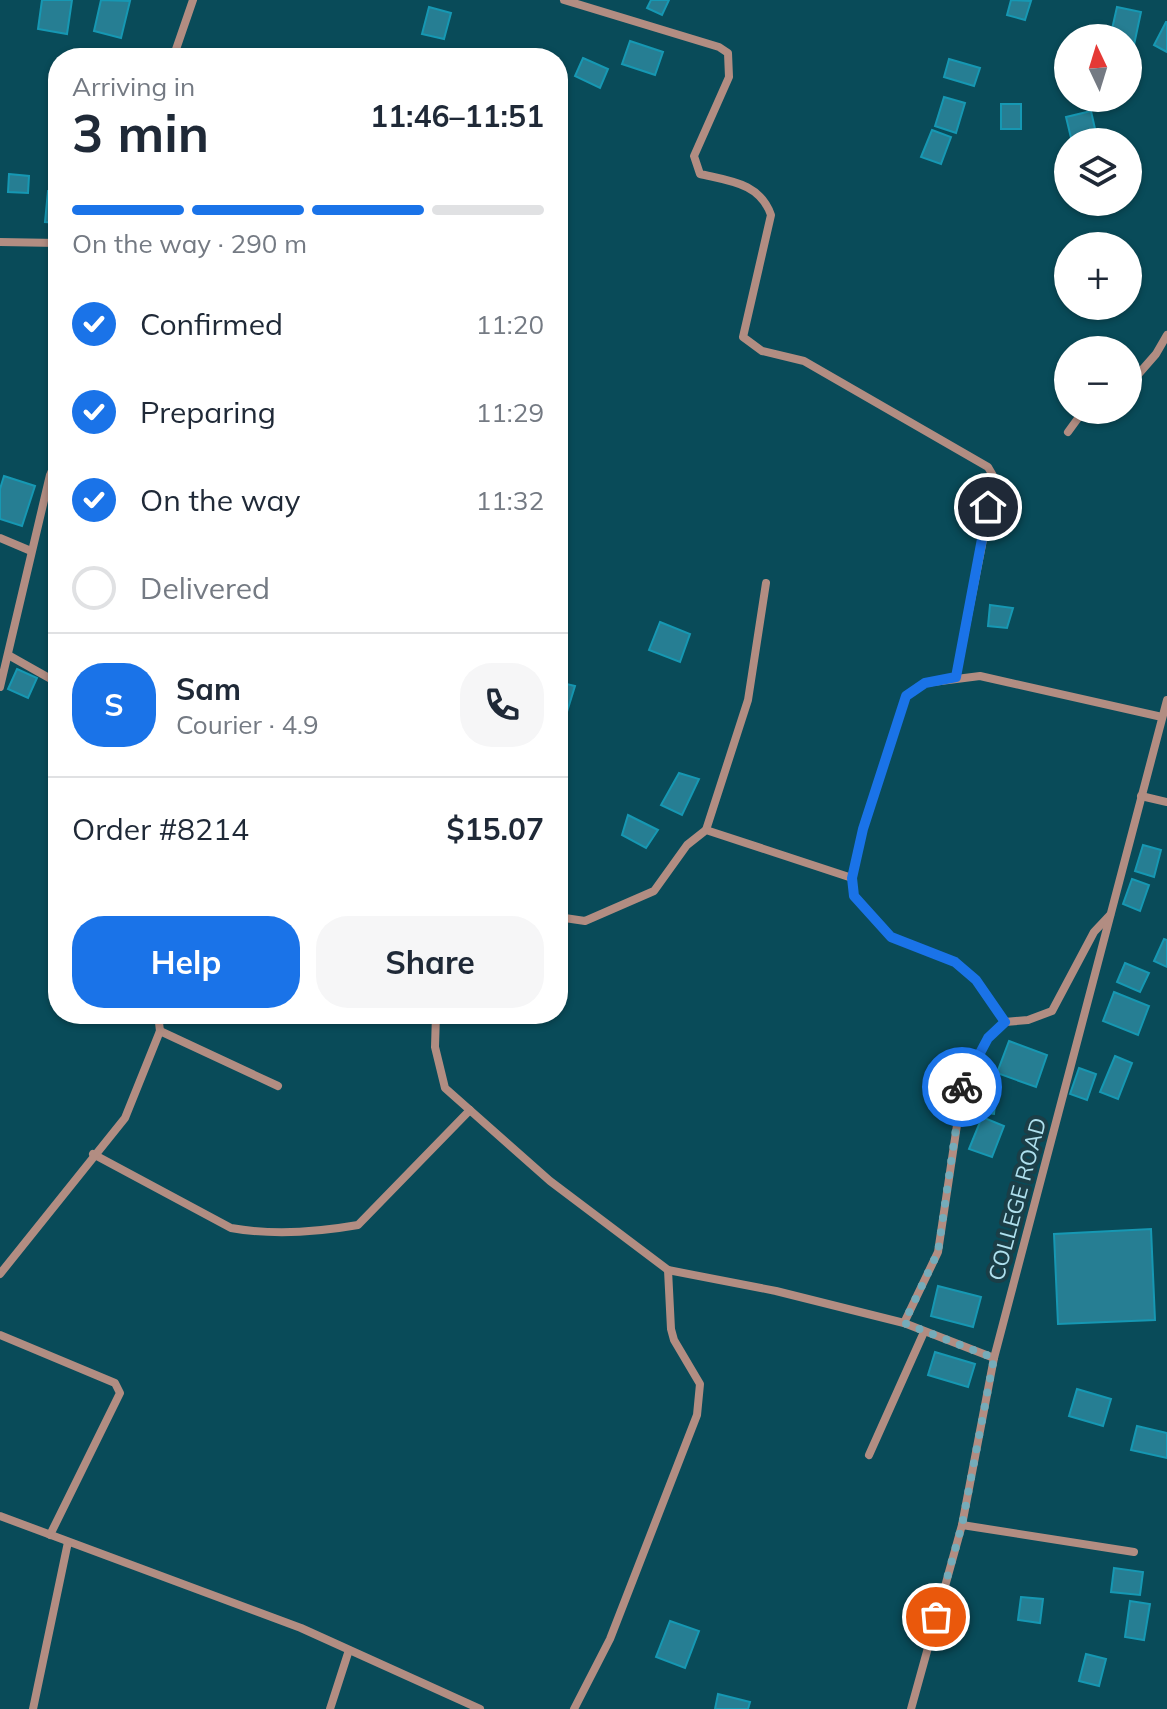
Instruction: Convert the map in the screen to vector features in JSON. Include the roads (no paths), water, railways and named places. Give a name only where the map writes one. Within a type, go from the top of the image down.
[{"type":"street","points":[[176,48],[193,0]]},
{"type":"street","points":[[564,0],[719,47],[728,53],[729,77],[694,156],[700,174],[751,187],[766,200],[771,215],[743,337],[762,351],[804,361],[988,467],[995,479],[956,677]]},
{"type":"street","points":[[0,242],[48,243]]},
{"type":"street","points":[[1142,370],[1167,335]]},
{"type":"street","points":[[1068,432],[1074,424]]},
{"type":"street","points":[[0,687],[48,492]]},
{"type":"street","points":[[0,538],[31,551]]},
{"type":"street","points":[[568,918],[585,921],[654,891],[687,845],[706,830],[748,700],[766,583]]},
{"type":"street","points":[[10,656],[48,677]]},
{"type":"street","points":[[1005,1022],[976,980],[955,962],[891,937],[854,896],[852,878],[863,829],[906,696],[925,683],[980,676],[1162,717]]},
{"type":"street","name":"COLLEGE ROAD","points":[[911,1709],[962,1525],[994,1358],[1167,700]]},
{"type":"street","points":[[1141,796],[1167,802]]},
{"type":"street","points":[[706,830],[852,878]]},
{"type":"street","points":[[904,1323],[938,1252],[963,1085],[988,1038],[1005,1022],[1028,1020],[1052,1011],[1094,932],[1111,914]]},
{"type":"street","points":[[1,1271],[125,1118],[160,1031],[159,1024]]},
{"type":"street","points":[[436,1024],[435,1047],[445,1088],[550,1181],[668,1270],[776,1291],[904,1323],[994,1358]]},
{"type":"street","points":[[160,1031],[278,1086]]},
{"type":"street","points":[[93,1154],[231,1228],[249,1231],[338,1228],[358,1225],[470,1110]]},
{"type":"street","points":[[574,1709],[610,1639],[697,1415],[700,1384],[674,1340],[668,1270]]},
{"type":"street","points":[[869,1455],[924,1332]]},
{"type":"street","points":[[0,1335],[115,1383],[120,1393],[50,1535]]},
{"type":"street","points":[[0,1516],[301,1628],[469,1707],[480,1709]]},
{"type":"street","points":[[962,1525],[1134,1552]]},
{"type":"street","points":[[33,1709],[68,1542]]},
{"type":"street","points":[[330,1709],[349,1650]]}]
